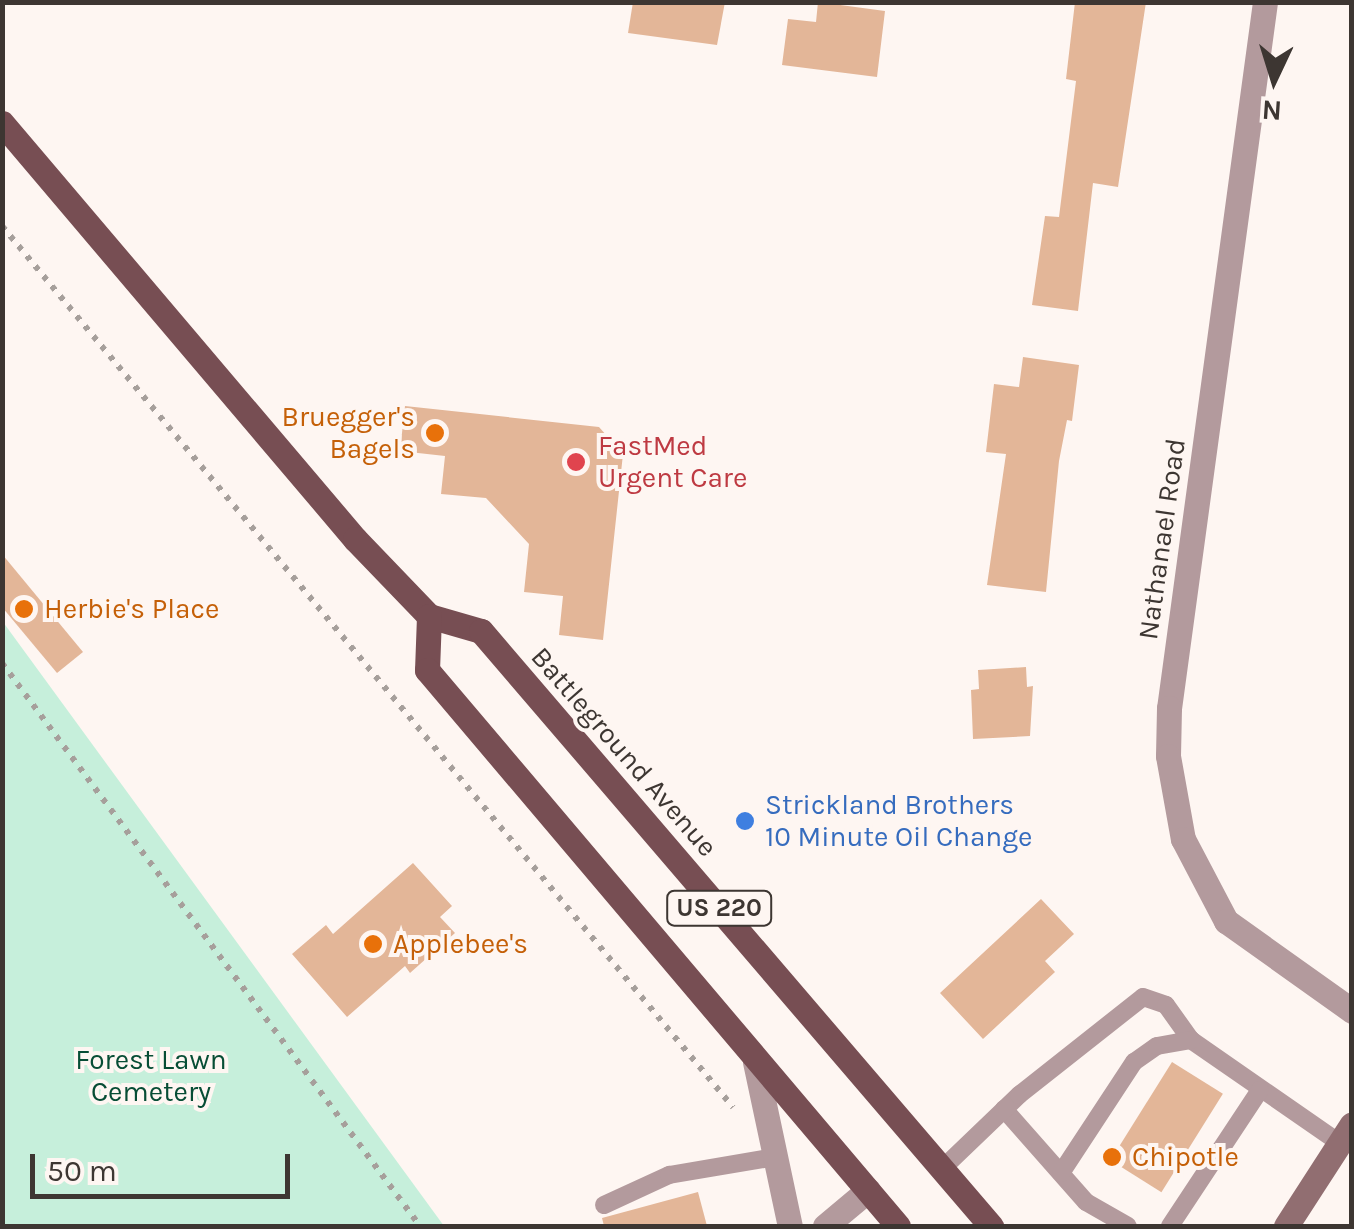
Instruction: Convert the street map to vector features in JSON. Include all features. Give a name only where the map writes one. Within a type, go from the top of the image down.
[{"type":"main road","points":[[2,122],[355,539],[429,616]]},
{"type":"main road","name":"US 220","points":[[429,616],[427,670],[755,1062],[898,1226]]},
{"type":"main road","name":"Battleground Avenue","points":[[429,616],[481,630],[944,1166],[991,1226]]},
{"type":"main road","points":[[1286,1226],[1346,1133]]},
{"type":"street","name":"Nathanael Road","points":[[1265,2],[1169,708],[1168,756],[1183,838],[1226,920],[1352,1011]]},
{"type":"street","points":[[755,1062],[790,1226]]},
{"type":"street","points":[[825,1226],[868,1190]]},
{"type":"lane","points":[[944,1166],[1004,1109],[1143,997],[1166,1004],[1192,1040],[1260,1090],[1346,1133]]},
{"type":"lane","points":[[1061,1173],[1134,1062],[1157,1046],[1192,1040]]},
{"type":"lane","points":[[1170,1226],[1260,1090]]},
{"type":"lane","points":[[1004,1109],[1086,1202],[1128,1226]]},
{"type":"lane","points":[[604,1206],[669,1175],[775,1157]]},
{"type":"path","points":[[2,226],[738,1112]]},
{"type":"path","points":[[2,663],[420,1226]]},
{"type":"green space","name":"Forest Lawn Cemetery","points":[[3,622],[444,1226],[3,1226]]},
{"type":"building","points":[[633,2],[725,2],[717,45],[628,33]]},
{"type":"building","points":[[818,2],[885,11],[877,77],[782,65],[788,19],[816,22]]},
{"type":"building","points":[[1075,2],[1146,2],[1118,187],[1093,183],[1078,311],[1032,305],[1045,216],[1059,217],[1076,81],[1066,79]]},
{"type":"building","points":[[1023,357],[1079,365],[1072,421],[1067,420],[1059,461],[1046,592],[987,585],[1006,454],[986,452],[994,384],[1019,387]]},
{"type":"building","points":[[405,406],[599,427],[623,454],[603,640],[559,635],[563,596],[524,592],[529,544],[486,498],[441,494],[445,456],[400,451]]},
{"type":"building","points":[[2,554],[83,652],[57,673],[2,607]]},
{"type":"building","points":[[1026,667],[1027,687],[1033,686],[1030,736],[973,739],[971,690],[979,689],[978,670]]},
{"type":"building","name":"Applebee's","points":[[413,863],[452,906],[440,917],[455,933],[410,973],[405,966],[347,1017],[292,954],[326,925],[333,934]]},
{"type":"building","points":[[1041,899],[1074,934],[1045,961],[1055,972],[983,1039],[940,993]]},
{"type":"building","points":[[1172,1062],[1223,1094],[1161,1192],[1111,1160]]},
{"type":"building","points":[[698,1192],[707,1226],[604,1226],[602,1218]]},
{"type":"place","name":"Bruegger's Bagels","points":[[435,433]]},
{"type":"place","name":"FastMed Urgent Care","points":[[576,462]]},
{"type":"place","name":"Herbie's Place","points":[[24,609]]},
{"type":"place","name":"Strickland Brothers 10 Minute Oil Change","points":[[745,821]]},
{"type":"place","name":"Applebee's","points":[[373,944]]},
{"type":"place","name":"Chipotle","points":[[1112,1157]]}]
